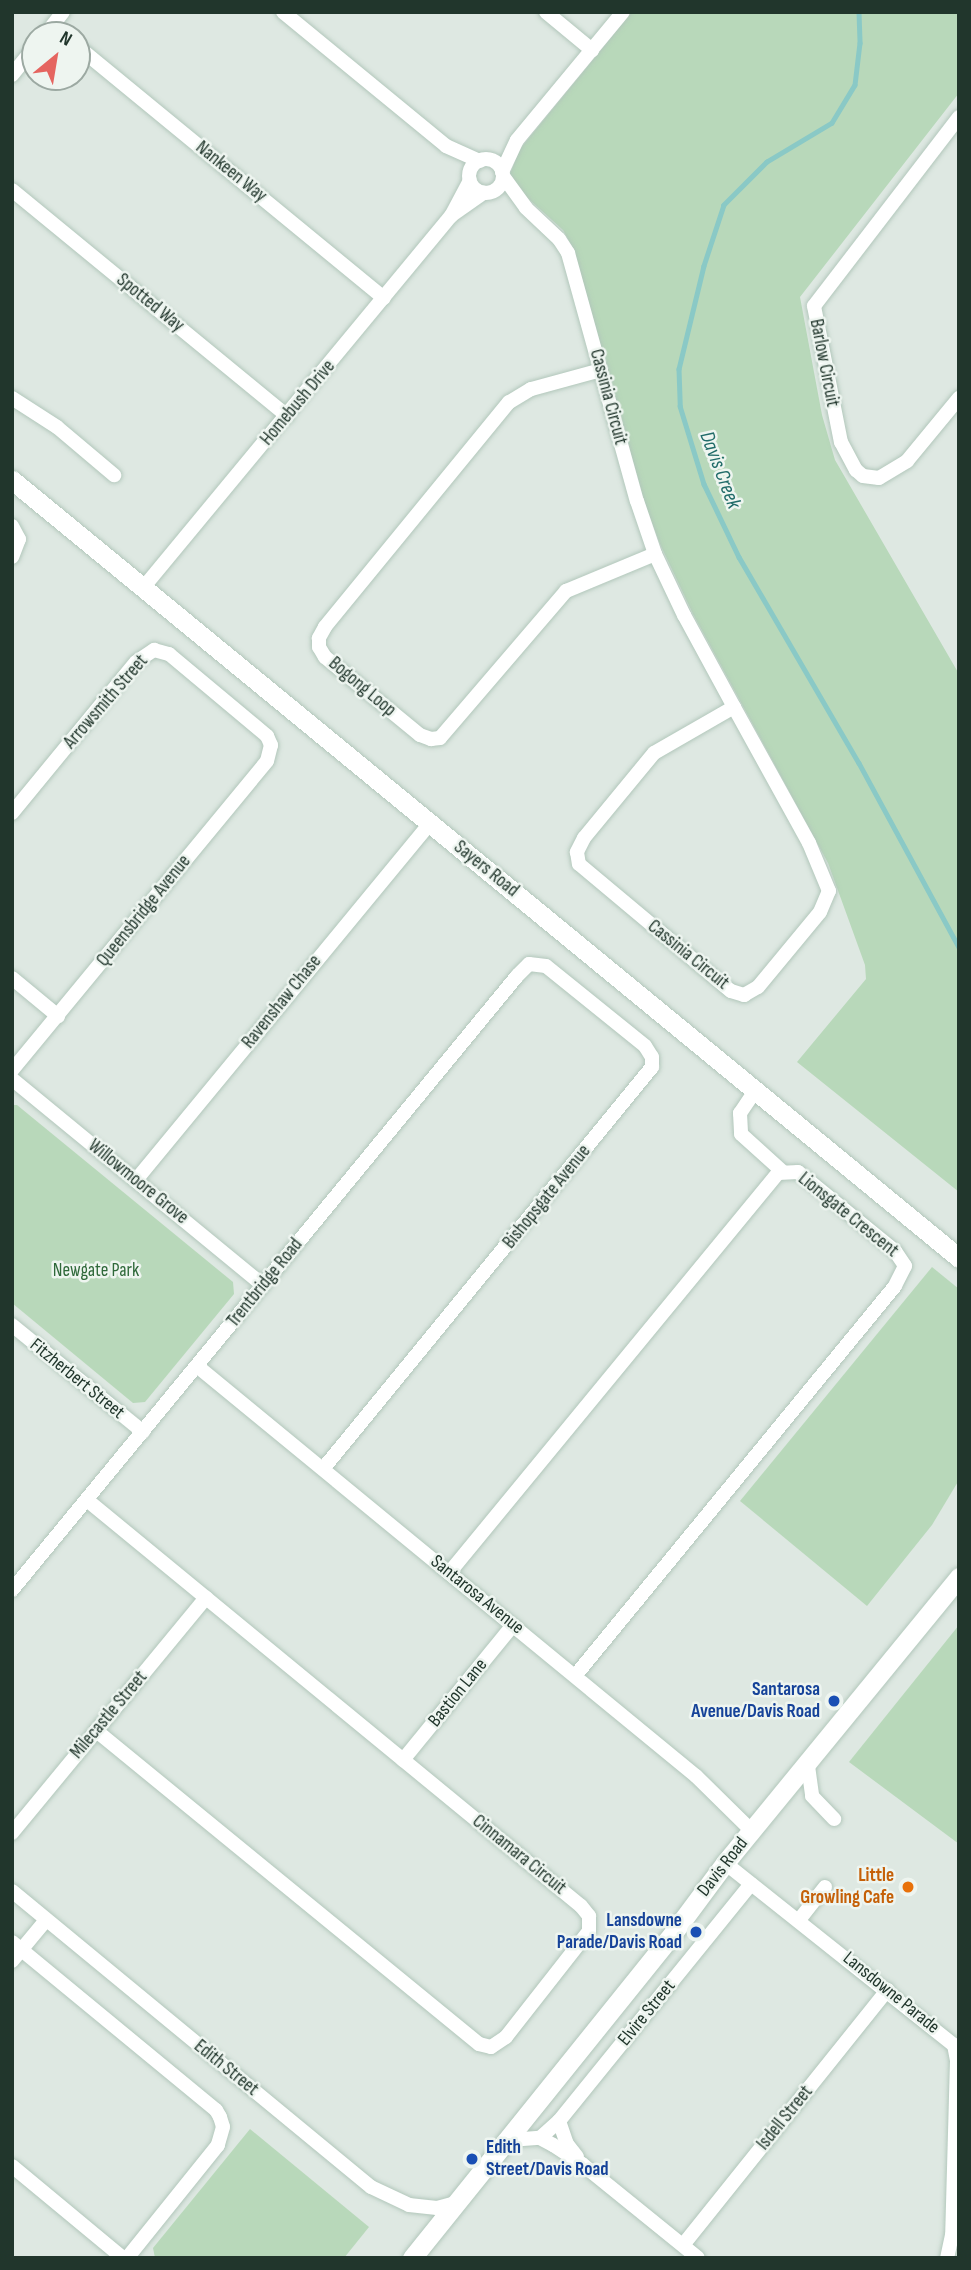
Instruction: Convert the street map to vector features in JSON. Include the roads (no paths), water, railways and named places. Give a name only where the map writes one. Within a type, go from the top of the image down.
[{"type":"street","points":[[283,12],[446,146],[474,188],[487,193],[499,187],[517,140],[623,12]]},
{"type":"street","points":[[546,12],[592,50]]},
{"type":"street","name":"Nankeen Way","points":[[91,57],[384,298]]},
{"type":"street","name":"Barlow Circuit","points":[[959,117],[818,297],[814,311],[841,442],[856,470],[863,476],[879,478],[907,461],[959,398]]},
{"type":"street","points":[[469,178],[472,167],[517,140]]},
{"type":"street","points":[[446,146],[496,163],[503,174]]},
{"type":"street","name":"Cassinia Circuit","points":[[503,174],[526,208],[554,232],[568,254],[637,501],[655,554],[684,615],[809,843],[829,891],[820,912],[758,987],[744,995],[731,991],[583,869],[577,852],[584,838],[654,753],[734,707]]},
{"type":"street","name":"Homebush Drive","points":[[143,588],[451,216],[469,178]]},
{"type":"street","name":"Spotted Way","points":[[12,190],[287,416]]},
{"type":"street","name":"Homebush Drive","points":[[451,216],[487,193]]},
{"type":"street","name":"Cassinia Circuit","points":[[487,193],[526,208]]},
{"type":"street","name":"Bogong Loop","points":[[601,370],[531,388],[509,402],[325,627],[318,638],[319,647],[325,657],[420,735],[440,738],[566,591],[655,554]]},
{"type":"street","points":[[12,398],[57,427],[114,475]]},
{"type":"street","name":"Sayers Road","points":[[12,480],[959,1258]]},
{"type":"street","points":[[12,526],[19,539],[12,557]]},
{"type":"street","name":"Arrowsmith Street","points":[[12,813],[136,662],[154,650],[169,654],[251,722],[267,736],[272,749]]},
{"type":"street","name":"Queensbridge Avenue","points":[[12,1070],[267,761],[272,749]]},
{"type":"street","name":"Ravenshaw Chase","points":[[136,1181],[430,823]]},
{"type":"street","name":"Bishopsgate Avenue","points":[[323,1469],[652,1067],[652,1057],[645,1046],[547,965],[529,964],[517,976]]},
{"type":"street","name":"Trentbridge Road","points":[[12,1590],[517,976]]},
{"type":"street","points":[[12,978],[58,1016]]},
{"type":"street","name":"Willowmoore Grove","points":[[12,1079],[263,1285]]},
{"type":"street","points":[[755,1091],[740,1113],[739,1127],[746,1141],[782,1171]]},
{"type":"street","name":"Lionsgate Crescent","points":[[449,1573],[767,1186],[782,1171],[798,1172],[813,1183],[900,1255],[905,1271],[575,1676]]},
{"type":"street","name":"Fitzherbert Street","points":[[13,1327],[143,1433]]},
{"type":"street","name":"Santarosa Avenue","points":[[197,1366],[696,1776],[752,1831]]},
{"type":"street","name":"Cinnamara Circuit","points":[[86,1500],[589,1916],[591,1926],[586,1936],[506,2037],[491,2047],[473,2040],[96,1730]]},
{"type":"street","name":"Davis Road","points":[[417,2256],[725,1863],[808,1766],[959,1577]]},
{"type":"street","name":"Milecastle Street","points":[[12,1833],[206,1598]]},
{"type":"street","name":"Bastion Lane","points":[[403,1760],[513,1625]]},
{"type":"street","points":[[808,1766],[812,1796],[834,1819]]},
{"type":"street","name":"Lansdowne Parade","points":[[725,1863],[949,2040],[956,2050],[952,2235],[947,2258]]},
{"type":"street","name":"Elvire Street","points":[[540,2138],[559,2121],[751,1884]]},
{"type":"street","points":[[799,1920],[825,1887]]},
{"type":"street","name":"Edith Street","points":[[12,1891],[371,2186],[410,2205],[437,2208],[456,2203]]},
{"type":"street","points":[[15,1951],[46,1920]]},
{"type":"street","name":"Edith Street","points":[[15,1951],[216,2110],[223,2127],[218,2145],[125,2258]]},
{"type":"street","name":"Isdell Street","points":[[682,2245],[887,1990]]},
{"type":"street","points":[[559,2121],[567,2144],[582,2164]]},
{"type":"street","points":[[509,2140],[540,2138],[582,2164],[698,2258]]},
{"type":"street","points":[[12,2166],[125,2258]]},
{"type":"waterway","name":"Davis Creek","points":[[859,12],[860,43],[855,85],[832,123],[767,162],[724,205],[704,266],[679,369],[680,406],[704,484],[739,557],[859,763],[959,947]]},
{"type":"place","name":"Santarosa Avenue/Davis Road","points":[[834,1701]]},
{"type":"place","name":"Little Growling Cafe","points":[[908,1887]]},
{"type":"place","name":"Lansdowne Parade/Davis Road","points":[[696,1932]]},
{"type":"place","name":"Edith Street/Davis Road","points":[[472,2159]]},
{"type":"park label","name":"Newgate Park","points":[[96,1271]]}]
